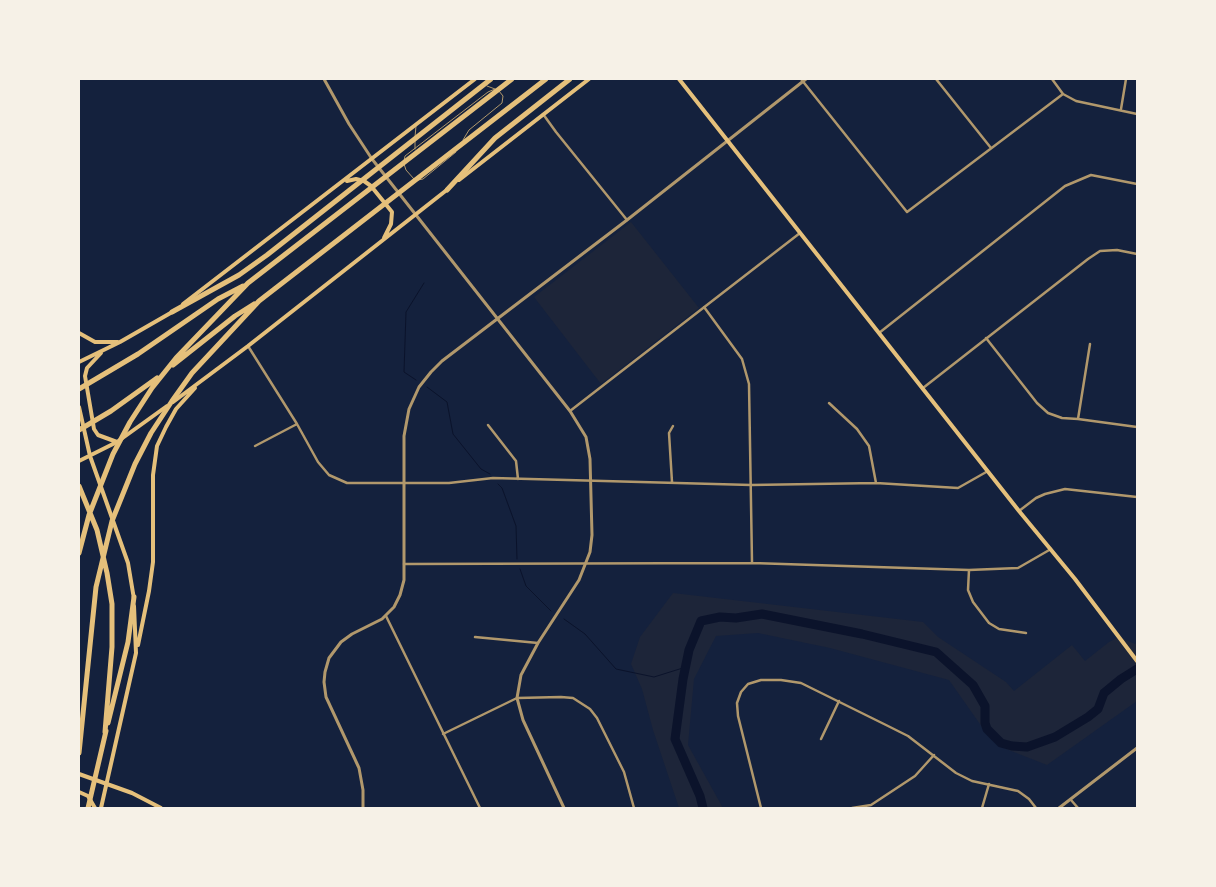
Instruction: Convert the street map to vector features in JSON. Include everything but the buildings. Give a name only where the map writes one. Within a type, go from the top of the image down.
[{"type":"highway","points":[[172,312],[239,275],[491,79]]},
{"type":"highway","points":[[79,553],[89,514],[101,483],[130,422],[152,388],[176,358],[248,283],[512,79]]},
{"type":"highway","points":[[79,430],[111,411],[146,386],[546,79]]},
{"type":"highway","points":[[447,190],[495,138],[570,79]]},
{"type":"highway","points":[[79,388],[138,354],[218,299],[248,283]]},
{"type":"highway","points":[[79,753],[96,587],[112,521],[122,491],[151,433],[172,400],[192,373],[259,301]]},
{"type":"highway","points":[[79,486],[97,530],[112,604],[112,648],[105,732]]},
{"type":"highway","points":[[88,808],[128,642],[134,597]]},
{"type":"main road","points":[[79,362],[120,342],[172,312],[372,160],[474,79]]},
{"type":"main road","points":[[80,461],[117,442],[202,381],[590,79]]},
{"type":"main road","points":[[680,79],[1019,511],[1051,548],[1137,661]]},
{"type":"main road","points":[[344,181],[364,180],[392,212],[391,224],[383,240]]},
{"type":"main road","points":[[79,333],[95,342],[120,342]]},
{"type":"main road","points":[[103,351],[87,368],[85,376],[94,429],[98,434],[117,442]]},
{"type":"main road","points":[[101,808],[146,610],[153,562],[153,475],[157,446],[176,409],[202,381]]},
{"type":"main road","points":[[79,407],[90,456],[128,563],[134,597],[136,653]]},
{"type":"main road","points":[[79,774],[107,783],[161,808]]},
{"type":"main road","points":[[79,792],[88,796],[95,808]]},
{"type":"street","points":[[324,79],[372,160],[570,411],[583,430],[588,444],[592,535],[587,564],[580,580],[538,643],[521,675],[517,698],[523,720],[564,808]]},
{"type":"street","points":[[936,79],[991,149]]},
{"type":"street","points":[[1052,79],[1063,94],[1076,101],[1137,114]]},
{"type":"street","points":[[1121,110],[1126,79]]},
{"type":"street","points":[[364,807],[363,786],[359,768],[326,697],[324,677],[329,658],[341,642],[386,616],[394,607],[400,594],[404,580],[404,431],[409,409],[426,377],[442,361],[627,220],[804,80],[907,212],[1063,94]]},
{"type":"street","points":[[543,114],[627,220]]},
{"type":"street","points":[[879,333],[1065,186],[1091,174],[1137,184]]},
{"type":"street","points":[[570,411],[801,232]]},
{"type":"street","points":[[922,388],[1100,251],[1117,250],[1137,254]]},
{"type":"street","points":[[704,308],[742,359],[749,384],[752,563]]},
{"type":"street","points":[[986,338],[1037,403],[1048,413],[1062,418],[1078,418],[1137,427]]},
{"type":"street","points":[[1078,418],[1090,344]]},
{"type":"street","points":[[248,346],[297,424],[318,462],[334,478],[353,484],[449,483],[484,478],[751,485],[876,483],[958,488],[988,471]]},
{"type":"street","points":[[829,402],[856,430],[868,446],[876,483]]},
{"type":"street","points":[[256,446],[297,424]]},
{"type":"street","points":[[488,425],[516,461],[518,480]]},
{"type":"street","points":[[672,482],[669,433],[673,426]]},
{"type":"street","points":[[1019,511],[1036,498],[1060,490],[1137,497]]},
{"type":"street","points":[[404,564],[752,563],[969,570],[1018,568],[1051,548]]},
{"type":"street","points":[[969,570],[968,590],[973,602],[989,623],[999,629],[1026,633]]},
{"type":"street","points":[[386,616],[480,808]]},
{"type":"street","points":[[475,637],[538,643]]},
{"type":"street","points":[[762,808],[738,716],[737,703],[741,692],[748,684],[761,680],[801,683],[908,736],[956,773],[972,781],[1018,790],[1036,808]]},
{"type":"street","points":[[444,734],[517,698],[573,698],[590,709],[596,718],[624,772],[634,808]]},
{"type":"street","points":[[821,740],[839,701]]},
{"type":"street","points":[[1059,808],[1137,748]]},
{"type":"street","points":[[852,808],[871,805],[915,776],[934,755]]},
{"type":"street","points":[[982,808],[989,784]]},
{"type":"street","points":[[1071,800],[1078,808]]},
{"type":"lane","points":[[474,79],[494,88],[501,92],[504,101],[468,130],[456,152],[419,181],[411,177],[404,166],[405,156],[494,88]]},
{"type":"lane","points":[[415,150],[416,125]]},
{"type":"shaded area","points":[[631,222],[699,308],[601,384],[534,297]]},
{"type":"shaded area","points":[[673,593],[923,622],[938,637],[1006,682],[1014,691],[1072,645],[1085,661],[1109,642],[1119,637],[1135,644],[1137,642],[1137,701],[1047,765],[1001,747],[989,737],[949,680],[830,648],[758,633],[716,636],[694,679],[688,745],[723,808],[679,808],[653,730],[642,689],[631,664],[640,637]]},
{"type":"waterway","points":[[416,380],[404,372],[406,312],[424,283]]},
{"type":"waterway","points":[[427,387],[447,402],[453,434],[481,469],[490,474]]},
{"type":"waterway","points":[[498,484],[502,488],[516,526],[517,559]]},
{"type":"waterway","points":[[520,569],[526,586],[551,611]]},
{"type":"waterway","points":[[703,808],[700,796],[675,739],[689,650],[701,621],[720,617],[736,618],[762,614],[862,634],[936,652],[973,685],[985,706],[987,729],[1001,743],[1012,746],[1027,747],[1055,737],[1088,717],[1098,709],[1104,693],[1137,669]]},
{"type":"waterway","points":[[564,619],[585,634],[616,669],[654,677],[686,667]]}]
